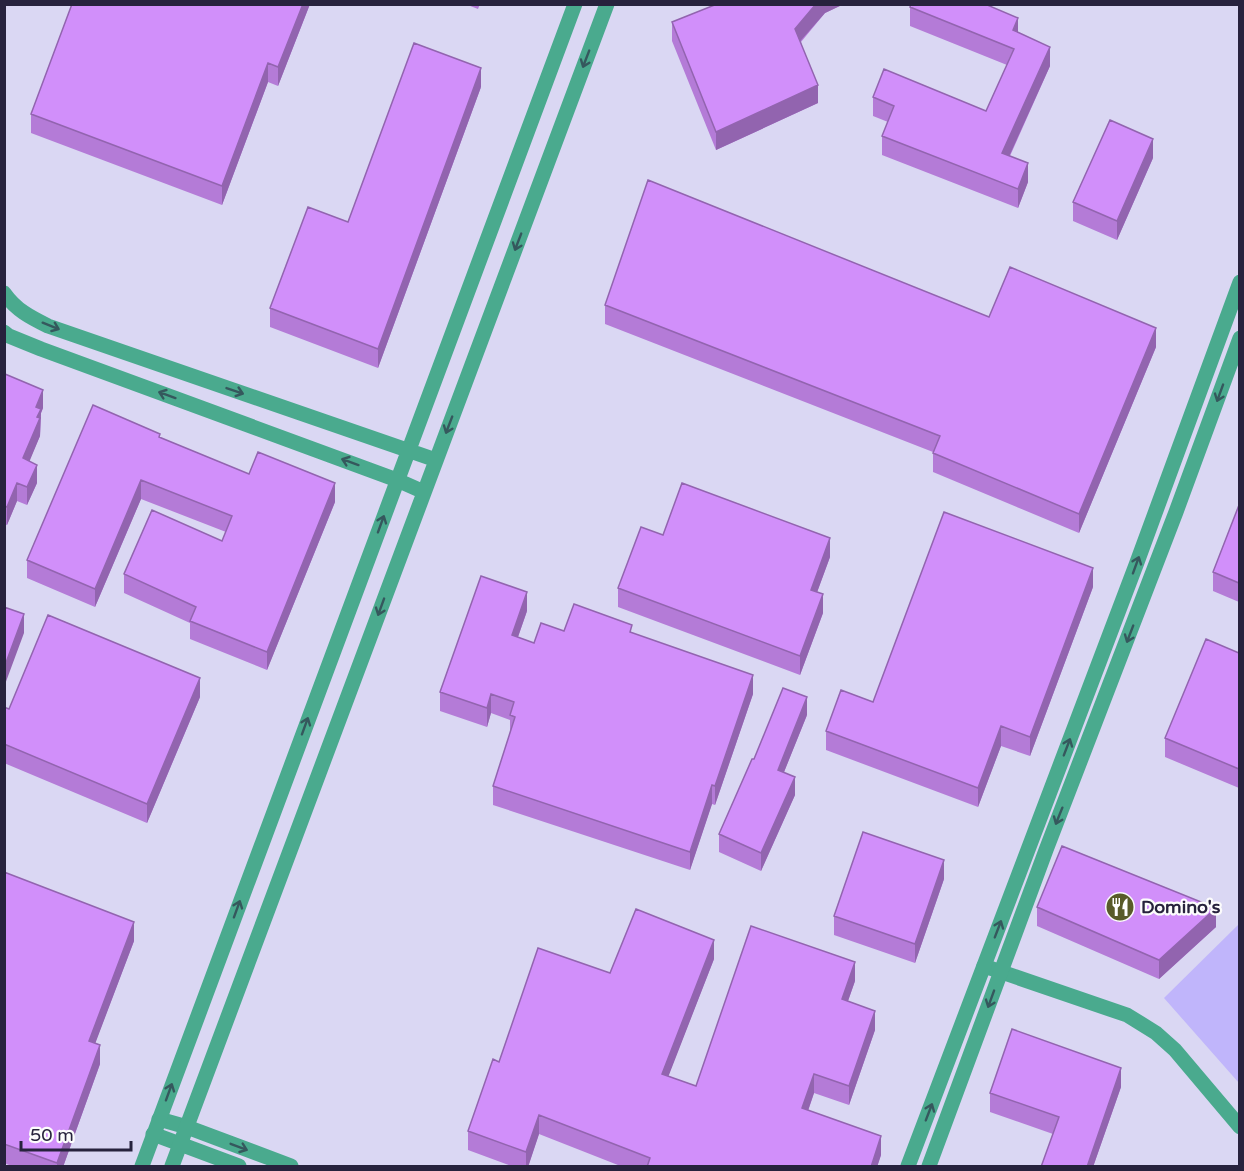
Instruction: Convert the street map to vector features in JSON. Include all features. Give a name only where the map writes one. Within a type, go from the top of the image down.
[{"type":"street","points":[[142,1167],[575,4]]},
{"type":"street","points":[[172,1167],[607,4]]},
{"type":"street","points":[[908,1167],[1136,565],[1239,282]]},
{"type":"street","points":[[7,304],[48,326],[436,460]]},
{"type":"street","points":[[5,333],[52,353],[424,492]]},
{"type":"street","points":[[929,1167],[1000,972],[1143,600],[1239,338]]},
{"type":"street","points":[[984,966],[1127,1015],[1156,1032],[1175,1050],[1239,1127]]},
{"type":"street","points":[[159,1119],[187,1127],[291,1167]]},
{"type":"street","points":[[153,1134],[239,1167]]},
{"type":"shaded area","points":[[1239,924],[1239,1083],[1164,998]]},
{"type":"building","points":[[72,4],[303,4],[278,67],[268,63],[222,186],[31,114]]},
{"type":"building","points":[[717,4],[816,4],[795,29],[818,85],[716,132],[672,22]]},
{"type":"building","points":[[911,4],[985,4],[1018,18],[1013,30],[1050,47],[1002,153],[1028,163],[1018,189],[882,136],[894,106],[873,97],[884,69],[986,111],[1014,49],[910,7]]},
{"type":"building","points":[[414,43],[481,68],[378,349],[270,308],[308,207],[348,222]]},
{"type":"building","points":[[1110,120],[1153,139],[1117,221],[1073,202]]},
{"type":"building","points":[[648,180],[989,317],[1010,267],[1156,328],[1079,514],[933,453],[940,436],[605,305]]},
{"type":"building","points":[[5,374],[43,390],[36,407],[41,409],[37,417],[40,418],[23,458],[37,465],[27,487],[17,483],[7,507],[4,506]]},
{"type":"building","points":[[93,405],[160,434],[159,437],[249,474],[258,452],[335,483],[267,652],[190,621],[196,607],[124,574],[152,510],[222,541],[232,516],[141,480],[95,589],[27,560]]},
{"type":"building","points":[[682,483],[830,538],[811,590],[823,594],[800,656],[618,588],[641,527],[663,535]]},
{"type":"building","points":[[1239,505],[1239,583],[1213,572]]},
{"type":"building","points":[[944,512],[1093,568],[1030,737],[1001,726],[978,788],[826,731],[841,690],[873,702]]},
{"type":"building","points":[[481,576],[527,592],[512,635],[534,643],[541,623],[564,631],[574,604],[632,625],[630,632],[753,675],[690,852],[493,786],[515,717],[510,715],[514,702],[491,694],[487,708],[440,692]]},
{"type":"building","points":[[4,607],[24,614],[4,668]]},
{"type":"building","points":[[48,615],[200,678],[147,804],[4,744],[4,707],[9,709]]},
{"type":"building","points":[[1206,639],[1239,653],[1239,769],[1165,738]]},
{"type":"building","points":[[783,688],[807,697],[778,770],[795,777],[761,853],[719,834],[752,759],[754,759]]},
{"type":"building","points":[[863,832],[944,860],[915,944],[834,916]]},
{"type":"building","points":[[1062,846],[1216,908],[1159,960],[1037,907]]},
{"type":"building","points":[[4,872],[134,922],[89,1041],[100,1045],[57,1163],[4,1144]]},
{"type":"building","points":[[636,909],[714,940],[662,1074],[696,1086],[751,926],[855,962],[842,999],[875,1011],[849,1086],[814,1074],[802,1108],[881,1136],[871,1167],[647,1167],[650,1158],[539,1115],[526,1152],[468,1131],[493,1059],[499,1062],[538,948],[610,973]]},
{"type":"building","points":[[1012,1029],[1121,1068],[1087,1167],[1041,1167],[1059,1117],[990,1093]]},
{"type":"place","name":"Domino's","points":[[1120,907]]}]
